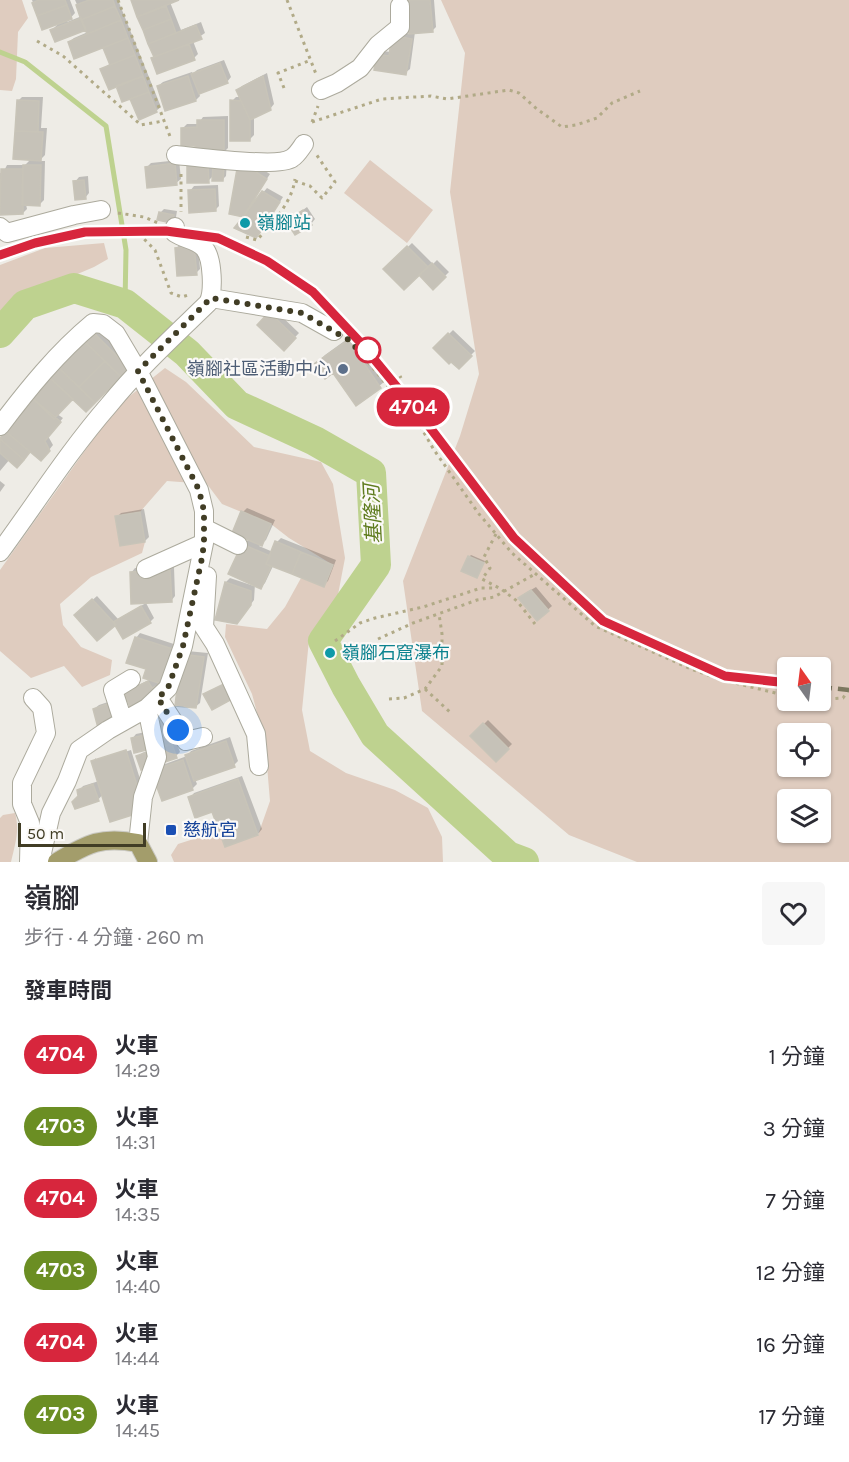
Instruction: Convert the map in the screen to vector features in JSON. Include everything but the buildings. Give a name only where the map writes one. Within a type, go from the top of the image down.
[{"type":"main road","points":[[57,862],[77,850],[105,840],[138,843],[148,862]]},
{"type":"street","points":[[321,90],[360,68],[378,45],[400,27],[400,6]]},
{"type":"street","points":[[176,155],[281,162],[292,159],[304,144]]},
{"type":"street","points":[[0,227],[7,233],[74,214],[101,210]]},
{"type":"street","points":[[0,552],[49,481],[107,406],[141,368],[209,300],[211,265],[205,248],[181,237],[169,225]]},
{"type":"street","points":[[209,300],[302,313],[334,331]]},
{"type":"street","points":[[0,426],[25,393],[68,344],[93,323],[103,324],[116,334],[141,368],[199,490],[204,511],[203,543],[207,575],[204,627],[215,644],[256,734],[259,765]]},
{"type":"street","points":[[40,862],[51,813],[68,781],[79,750],[152,703],[168,688],[183,646],[203,543]]},
{"type":"street","points":[[146,569],[203,543],[238,545]]},
{"type":"street","points":[[123,721],[113,690],[131,679]]},
{"type":"street","points":[[29,862],[30,823],[22,804],[22,783],[46,733],[42,708],[33,698]]},
{"type":"street","points":[[152,703],[186,741],[203,737]]},
{"type":"street","points":[[138,843],[143,797],[157,757],[152,703]]},
{"type":"path","points":[[101,210],[169,225],[182,211],[181,173],[176,155],[118,0]]},
{"type":"path","points":[[287,0],[321,90],[322,97],[312,122],[382,99],[431,96],[447,99],[509,90],[519,93],[537,110],[562,127],[597,118],[612,104],[640,91]]},
{"type":"path","points":[[37,41],[63,56],[141,125],[163,121]]},
{"type":"path","points":[[284,88],[278,73],[311,60]]},
{"type":"path","points":[[281,162],[295,180],[310,186],[322,198],[335,182],[315,152],[304,144]]},
{"type":"path","points":[[246,237],[256,240],[279,214],[288,201],[295,180]]},
{"type":"path","points":[[139,234],[155,250],[171,293],[182,297],[191,294]]},
{"type":"path","points":[[334,331],[349,340],[419,424],[479,514],[512,554],[595,626],[691,669],[722,680],[777,693]]},
{"type":"path","points":[[496,534],[484,557],[490,568],[482,579],[505,591],[535,624]]},
{"type":"path","points":[[378,639],[394,630],[477,600],[494,597],[535,574]]},
{"type":"path","points":[[335,641],[360,623],[375,618],[423,607],[467,592],[496,588]]},
{"type":"path","points":[[389,699],[404,698],[425,689],[442,666],[442,634],[439,614]]},
{"type":"path","points":[[831,699],[843,698],[849,688]]},
{"type":"path","points":[[425,689],[451,713]]},
{"type":"shaded area","points":[[0,0],[22,0],[28,18],[18,32],[16,79],[12,91],[0,90]]},
{"type":"shaded area","points":[[441,0],[849,0],[849,862],[637,862],[569,835],[422,711],[403,581],[460,436],[479,374],[450,192],[465,53]]},
{"type":"shaded area","points":[[370,160],[433,210],[407,243],[344,193]]},
{"type":"shaded area","points":[[104,243],[108,259],[14,301],[0,316],[0,265],[45,248]]},
{"type":"shaded area","points":[[165,368],[186,382],[254,447],[321,462],[333,484],[345,558],[337,600],[309,640],[302,710],[310,751],[346,773],[395,790],[428,808],[442,837],[443,862],[174,862],[171,855],[178,844],[219,831],[225,847],[258,835],[270,801],[265,742],[252,694],[225,637],[226,624],[267,629],[285,607],[301,578],[324,587],[333,565],[271,524],[222,504],[207,484],[167,481],[140,512],[115,516],[120,546],[145,542],[142,553],[91,577],[60,604],[63,625],[81,647],[112,660],[110,675],[82,687],[64,666],[31,678],[0,651],[0,570],[116,407]]},
{"type":"shaded area","points":[[15,813],[17,831],[11,862],[0,862],[0,818],[3,815]]},
{"type":"waterway","points":[[0,52],[25,62],[106,126],[126,250],[125,304]]},
{"type":"waterway","name":"基隆河","points":[[0,333],[25,305],[74,288],[125,304],[187,353],[237,405],[315,441],[371,473],[376,565],[323,641],[375,735],[508,856],[524,862]]},
{"type":"railway","points":[[0,255],[35,243],[85,232],[166,231],[218,238],[267,261],[313,292],[360,342],[425,421],[514,539],[603,621],[725,676],[777,682]]},
{"type":"railway","points":[[831,688],[849,690]]},
{"type":"train","name":"4704","points":[[0,255],[35,243],[85,232],[166,231],[218,238],[267,261],[313,292],[360,342],[425,421],[514,538],[603,621],[725,676],[777,682]]},
{"type":"place","name":"嶺腳站","points":[[245,223]]},
{"type":"place","name":"嶺腳社區活動中心","points":[[343,369]]},
{"type":"place","name":"嶺腳石窟瀑布","points":[[330,653]]},
{"type":"place","name":"慈航宮","points":[[171,830]]},
{"type":"route","points":[[178,730],[158,698],[168,688],[183,646],[202,558],[204,511],[199,490],[138,371],[211,298],[302,313],[349,340],[361,353],[368,350]]}]
